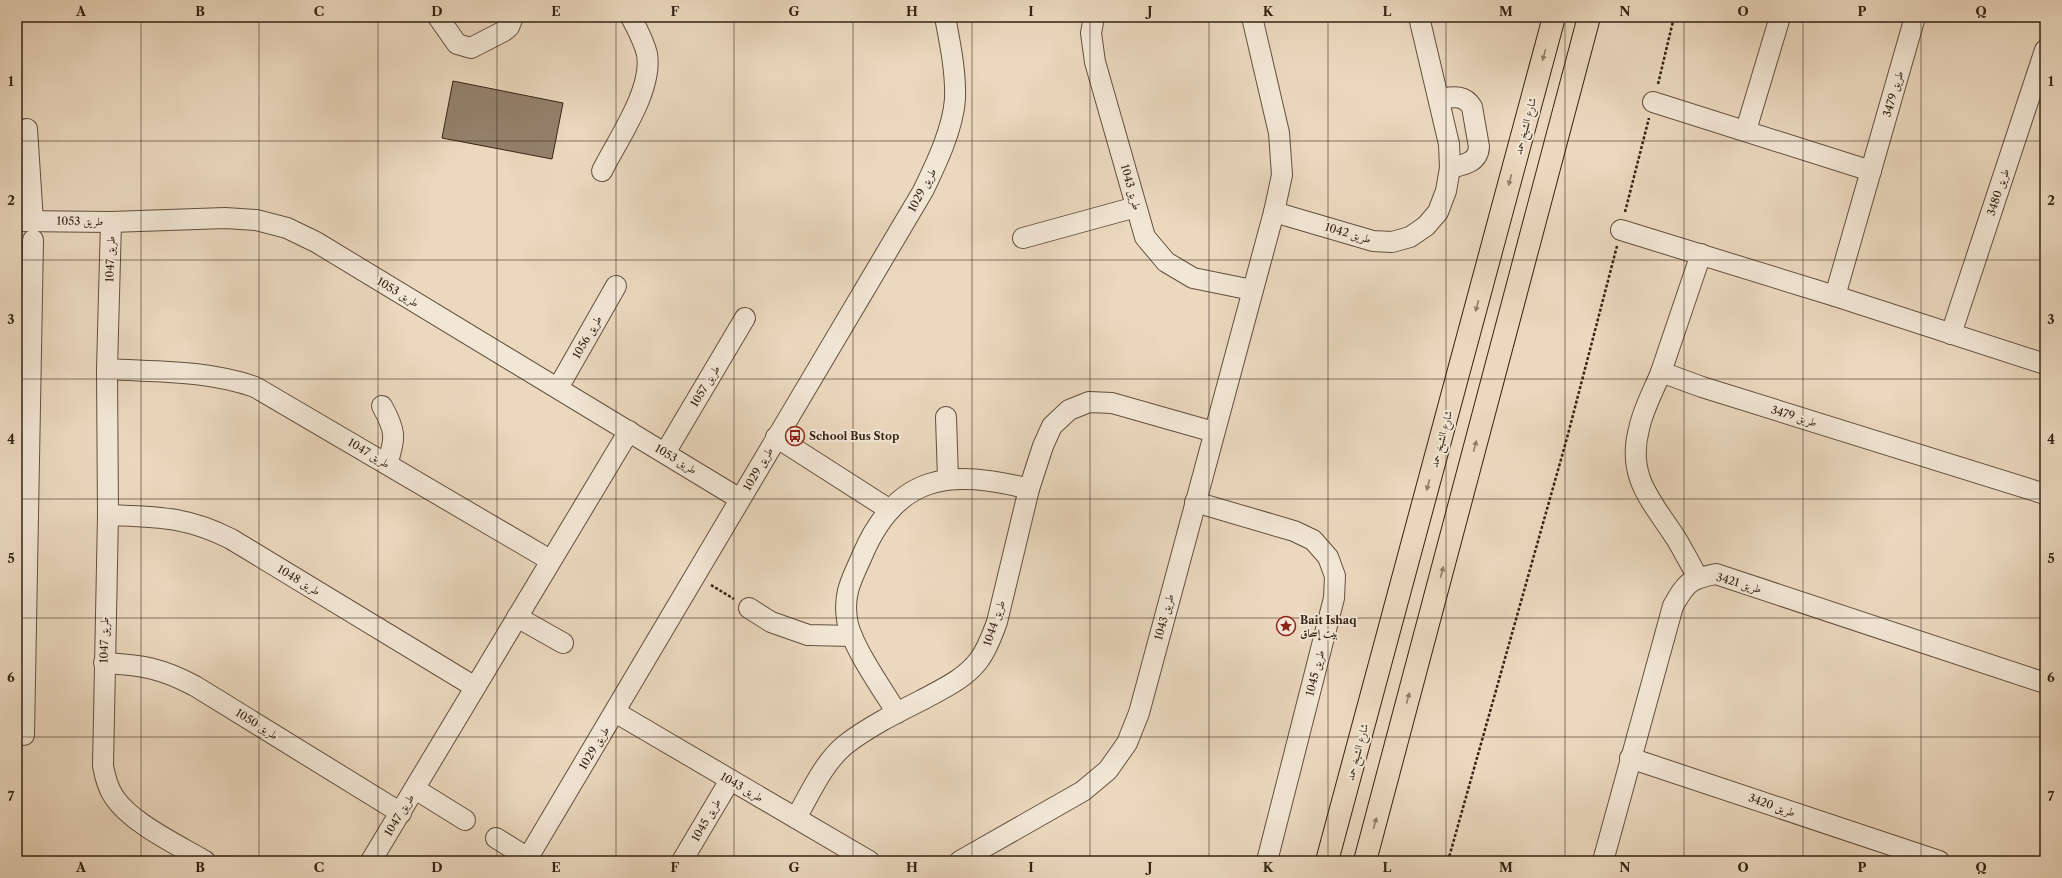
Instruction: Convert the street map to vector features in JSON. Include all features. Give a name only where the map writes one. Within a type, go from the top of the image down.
[{"type":"main road","name":"شارع الشيخ حمد","points":[[1327,861],[1554,17]]},
{"type":"main road","points":[[1365,861],[1589,17]]},
{"type":"street","points":[[438,17],[457,44],[471,48],[504,31],[512,22],[513,17]]},
{"type":"street","points":[[602,171],[638,101],[647,78],[648,66],[644,44],[631,17]]},
{"type":"street","name":"طريق 1029","points":[[527,860],[776,437],[924,191],[943,148],[955,99],[952,50],[945,17]]},
{"type":"street","name":"طريق 1043","points":[[1094,17],[1091,33],[1094,62],[1145,237],[1166,262],[1193,278],[1252,290]]},
{"type":"street","name":"طريق 1043","points":[[960,861],[1083,791],[1108,770],[1127,743],[1139,712],[1274,212],[1282,175],[1279,133],[1252,17]]},
{"type":"street","name":"طريق 1042","points":[[1274,212],[1373,241],[1392,242],[1416,234],[1426,226],[1438,212],[1446,191],[1450,168],[1449,144],[1419,17]]},
{"type":"street","points":[[1746,130],[1780,17]]},
{"type":"street","name":"طريق 3479","points":[[1835,296],[1915,17]]},
{"type":"street","name":"طريق 3480","points":[[1951,334],[2045,50]]},
{"type":"street","points":[[1439,99],[1461,97],[1470,103],[1479,146],[1478,152],[1472,161],[1450,168]]},
{"type":"street","points":[[1653,102],[1746,130],[1871,171]]},
{"type":"street","points":[[24,735],[28,227],[27,129]]},
{"type":"street","points":[[1023,238],[1136,207]]},
{"type":"street","name":"طريق 1053","points":[[28,227],[224,218],[256,220],[287,228],[316,242],[740,499]]},
{"type":"street","name":"طريق 1047","points":[[111,222],[107,369],[108,515],[103,766],[106,782],[113,797],[124,810],[137,820],[204,861]]},
{"type":"street","points":[[1621,230],[1835,296],[2045,364]]},
{"type":"street","points":[[1698,578],[1677,540],[1643,489],[1637,472],[1635,448],[1639,428],[1662,372],[1701,254]]},
{"type":"street","name":"طريق 1056","points":[[558,388],[616,286]]},
{"type":"street","name":"طريق 1057","points":[[665,453],[745,318]]},
{"type":"street","name":"طريق 1047","points":[[107,369],[206,374],[255,387],[278,398],[550,560]]},
{"type":"street","name":"طريق 3479","points":[[1662,372],[1702,387],[2045,494]]},
{"type":"street","name":"طريق 1044","points":[[796,818],[823,771],[844,746],[897,713],[963,676],[979,661],[990,642],[997,622],[1029,489],[1043,446],[1052,426],[1069,410],[1090,402],[1112,403],[1214,432]]},
{"type":"street","points":[[382,406],[391,422],[394,434],[394,443],[387,464]]},
{"type":"street","points":[[946,417],[948,479]]},
{"type":"street","name":"طريق 1047","points":[[371,861],[550,560],[629,431]]},
{"type":"street","points":[[776,437],[890,510]]},
{"type":"street","points":[[897,713],[852,636],[847,620],[846,592],[869,539],[890,510],[915,488],[948,479],[970,478],[996,480],[1029,489]]},
{"type":"street","name":"طريق 1045","points":[[1195,502],[1294,531],[1314,540],[1328,556],[1335,576],[1334,598],[1267,861]]},
{"type":"street","name":"طريق 1048","points":[[108,515],[160,517],[184,520],[231,538],[475,687]]},
{"type":"street","name":"طريق 3421","points":[[1603,861],[1672,606],[1684,587],[1698,578],[1716,574],[2045,683]]},
{"type":"street","points":[[749,608],[771,622],[803,633],[852,636]]},
{"type":"street","points":[[517,617],[563,644]]},
{"type":"street","name":"طريق 1050","points":[[104,663],[142,665],[166,672],[195,686],[400,813]]},
{"type":"street","name":"طريق 1043","points":[[615,712],[869,861]]},
{"type":"street","name":"طريق 3420","points":[[1630,758],[1912,857],[1939,861]]},
{"type":"street","name":"طريق 1045","points":[[682,861],[730,780]]},
{"type":"street","name":"طريق 1047","points":[[415,789],[465,820]]},
{"type":"street","points":[[496,838],[527,860]]},
{"type":"path","points":[[1448,861],[1565,446],[1674,17]]},
{"type":"path","points":[[695,575],[749,608]]},
{"type":"building","points":[[453,81],[563,103],[552,159],[442,138]]},
{"type":"place","name":"School Bus Stop","points":[[795,436]]},
{"type":"place","name":"Bait Ishaq بيت إسحاق","points":[[1286,626]]}]
